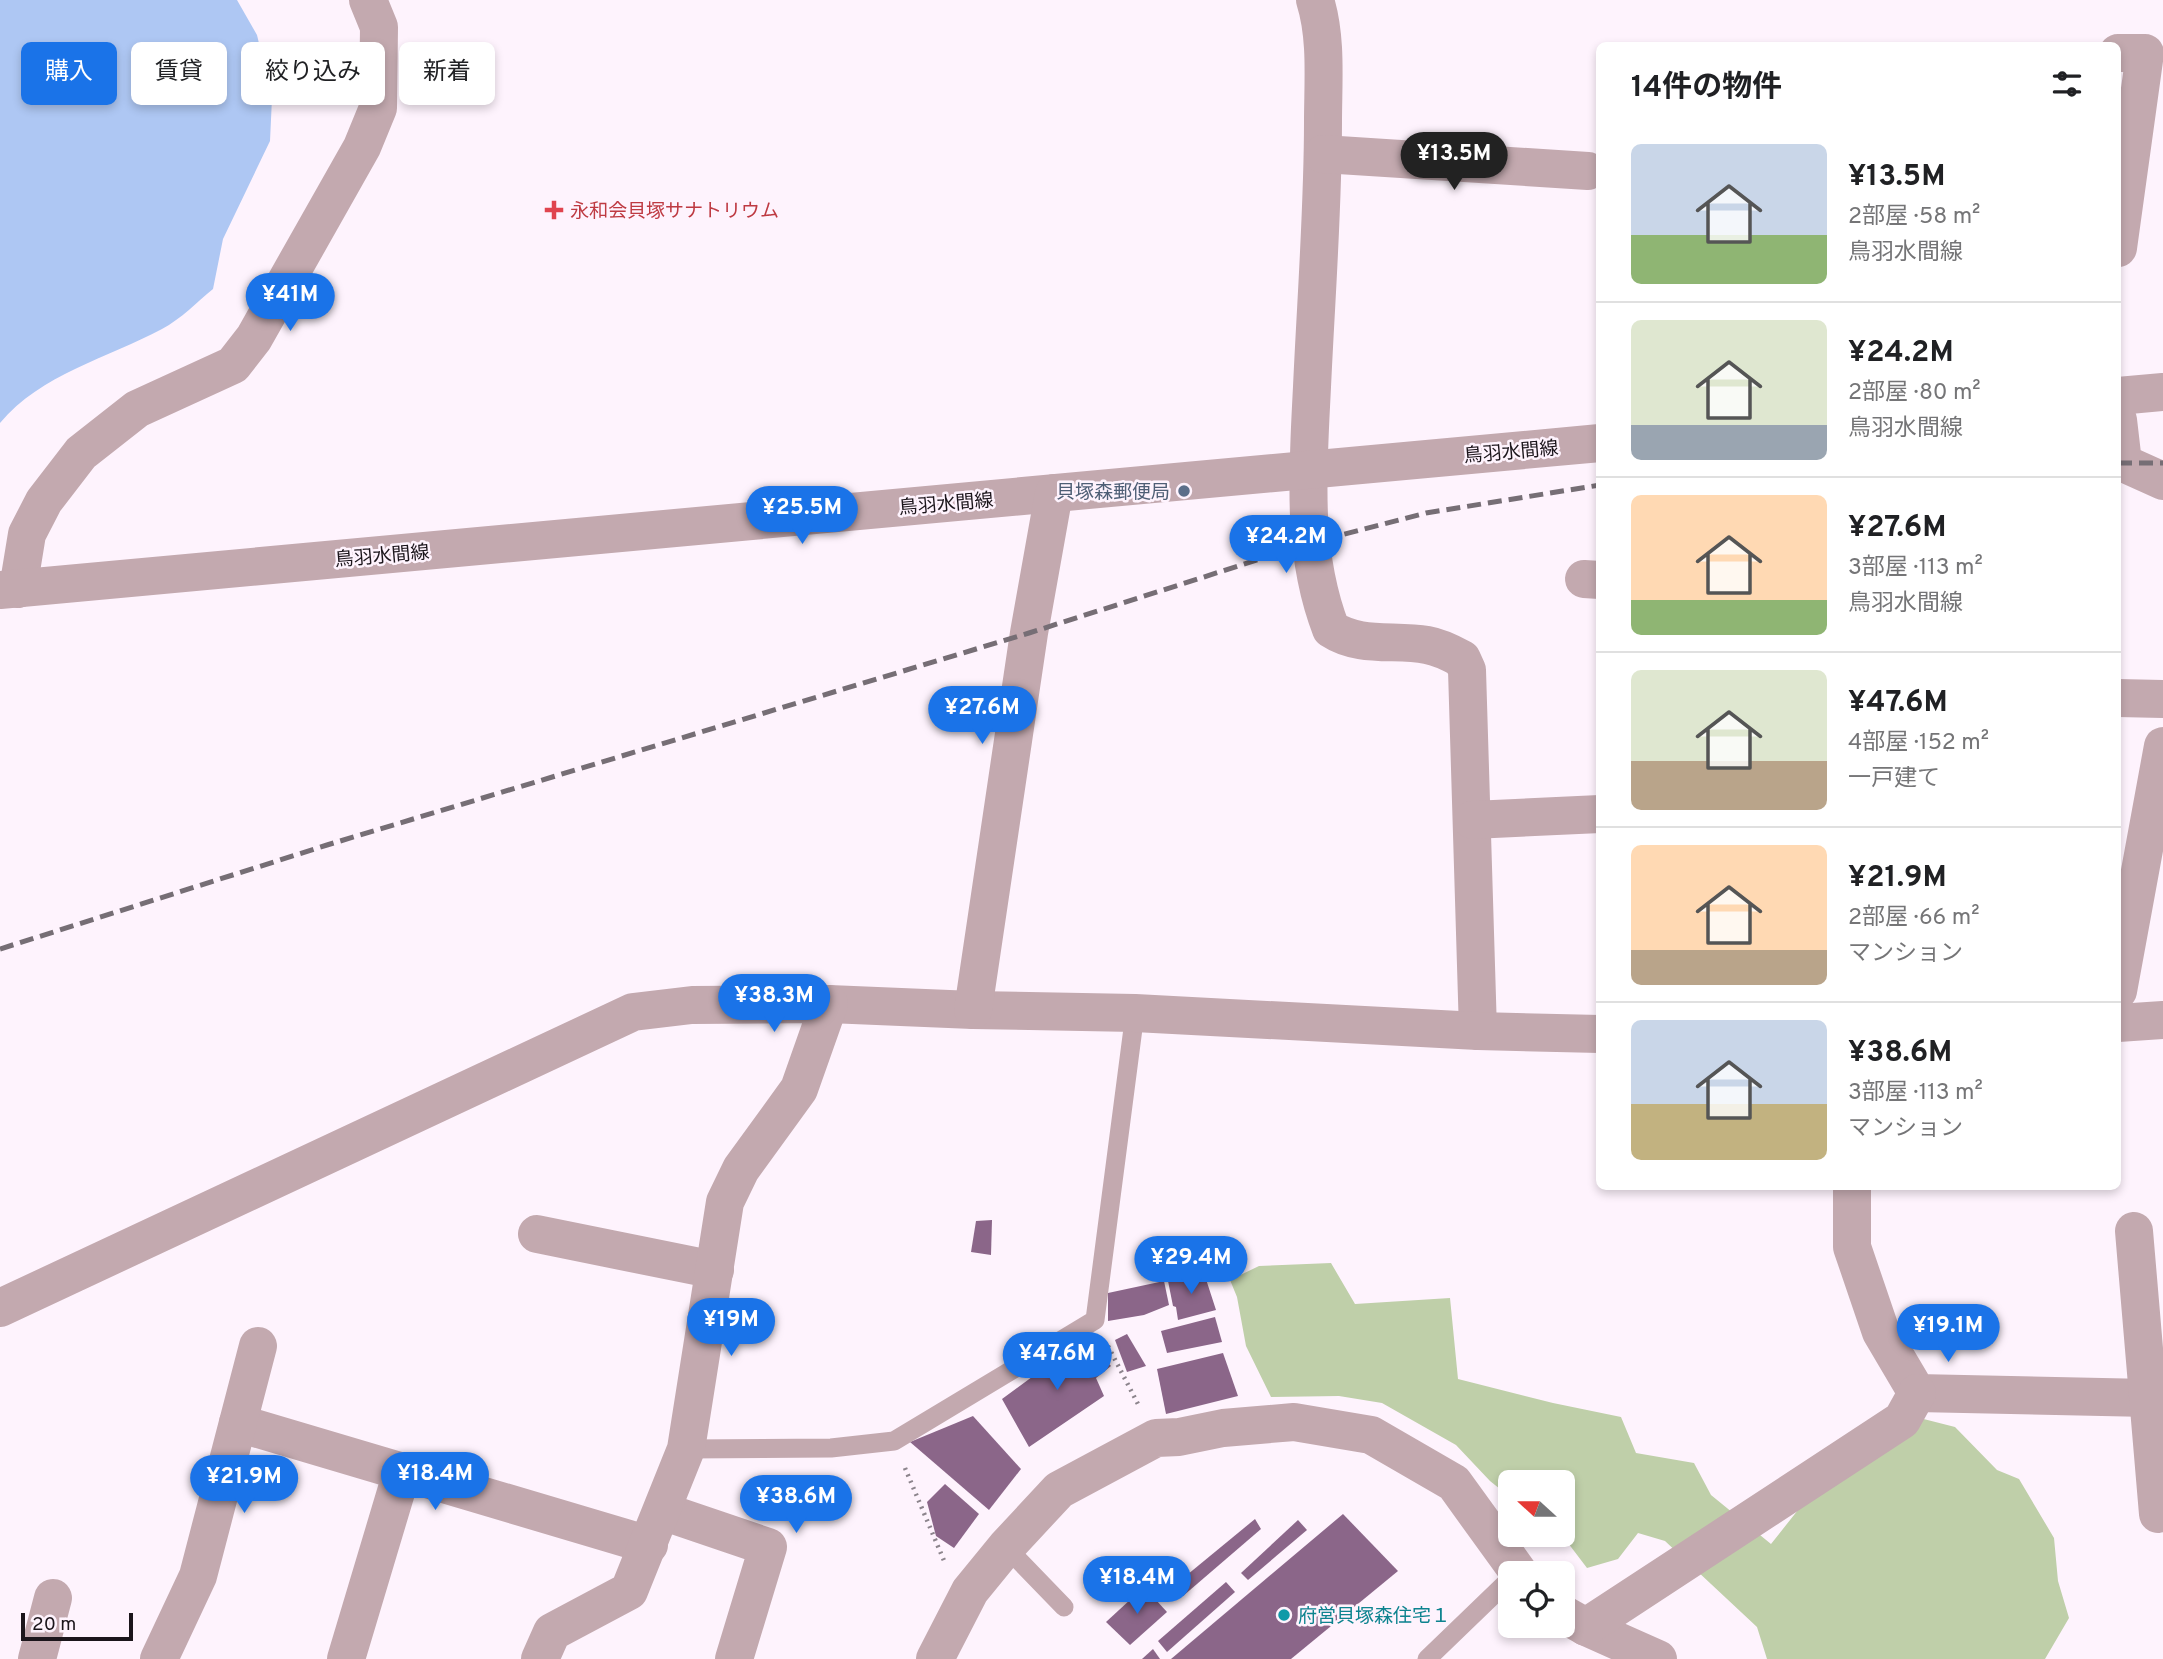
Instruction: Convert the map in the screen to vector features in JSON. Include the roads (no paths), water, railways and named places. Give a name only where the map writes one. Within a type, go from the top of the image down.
[{"type":"street","points":[[9,589],[27,534],[44,501],[80,453],[137,409],[233,365],[254,338],[362,147],[378,108],[379,27],[368,0]]},
{"type":"street","points":[[1315,0],[1323,46],[1323,154],[1308,470],[1310,543],[1323,608],[1331,629],[1357,641],[1427,645],[1444,650],[1462,659],[1467,670],[1478,1031]]},
{"type":"street","points":[[2121,53],[2145,53],[2121,226]]},
{"type":"street","points":[[1323,154],[1588,171]]},
{"type":"street","points":[[2121,396],[2163,392]]},
{"type":"street","name":"鳥羽水間線","points":[[9,589],[1596,443]]},
{"type":"street","points":[[2121,446],[2123,463],[2163,481]]},
{"type":"street","points":[[973,1010],[1029,633],[1055,493]]},
{"type":"street","points":[[2121,698],[2163,699]]},
{"type":"street","points":[[2121,975],[2163,746]]},
{"type":"street","points":[[1472,820],[1596,814]]},
{"type":"street","points":[[0,1308],[633,1012],[692,1004],[829,1004],[1135,1013],[1478,1031],[1596,1034]]},
{"type":"street","points":[[540,1659],[552,1632],[629,1591],[686,1449],[725,1202],[741,1169],[799,1089],[829,1004]]},
{"type":"street","points":[[2121,1023],[2163,1020]]},
{"type":"street","points":[[1852,1190],[1852,1247],[1881,1332],[1917,1393]]},
{"type":"street","points":[[2134,1231],[2158,1514]]},
{"type":"street","points":[[537,1234],[715,1270]]},
{"type":"street","points":[[159,1659],[198,1576],[258,1346]]},
{"type":"street","points":[[1917,1393],[2149,1398]]},
{"type":"street","points":[[1575,1620],[1902,1420],[1917,1393]]},
{"type":"street","points":[[935,1659],[970,1591],[1059,1490],[1156,1438],[1180,1437],[1223,1428],[1294,1422],[1371,1435],[1454,1483],[1507,1561]]},
{"type":"street","points":[[238,1423],[649,1545]]},
{"type":"street","points":[[346,1659],[402,1472]]},
{"type":"street","points":[[662,1511],[768,1546],[734,1659]]},
{"type":"street","points":[[37,1659],[53,1598]]},
{"type":"street","points":[[1575,1620],[1658,1659]]},
{"type":"lane","points":[[686,1449],[831,1448],[894,1441],[1095,1320],[1135,1013]]},
{"type":"lane","points":[[1006,1547],[1064,1607]]},
{"type":"lane","points":[[1427,1659],[1498,1591]]},
{"type":"water","points":[[0,0],[237,0],[259,42],[241,42],[241,105],[272,105],[270,141],[223,239],[213,289],[162,329],[55,379],[17,406],[0,423]]},
{"type":"railway","points":[[2121,463],[2163,463]]},
{"type":"railway","points":[[0,949],[327,845],[1029,633],[1310,543],[1426,513],[1596,486]]},
{"type":"place","name":"永和会貝塚サナトリウム","points":[[554,210]]},
{"type":"place","name":"貝塚森郵便局","points":[[1184,491]]},
{"type":"place","name":"府営貝塚森住宅１","points":[[1284,1615]]}]
